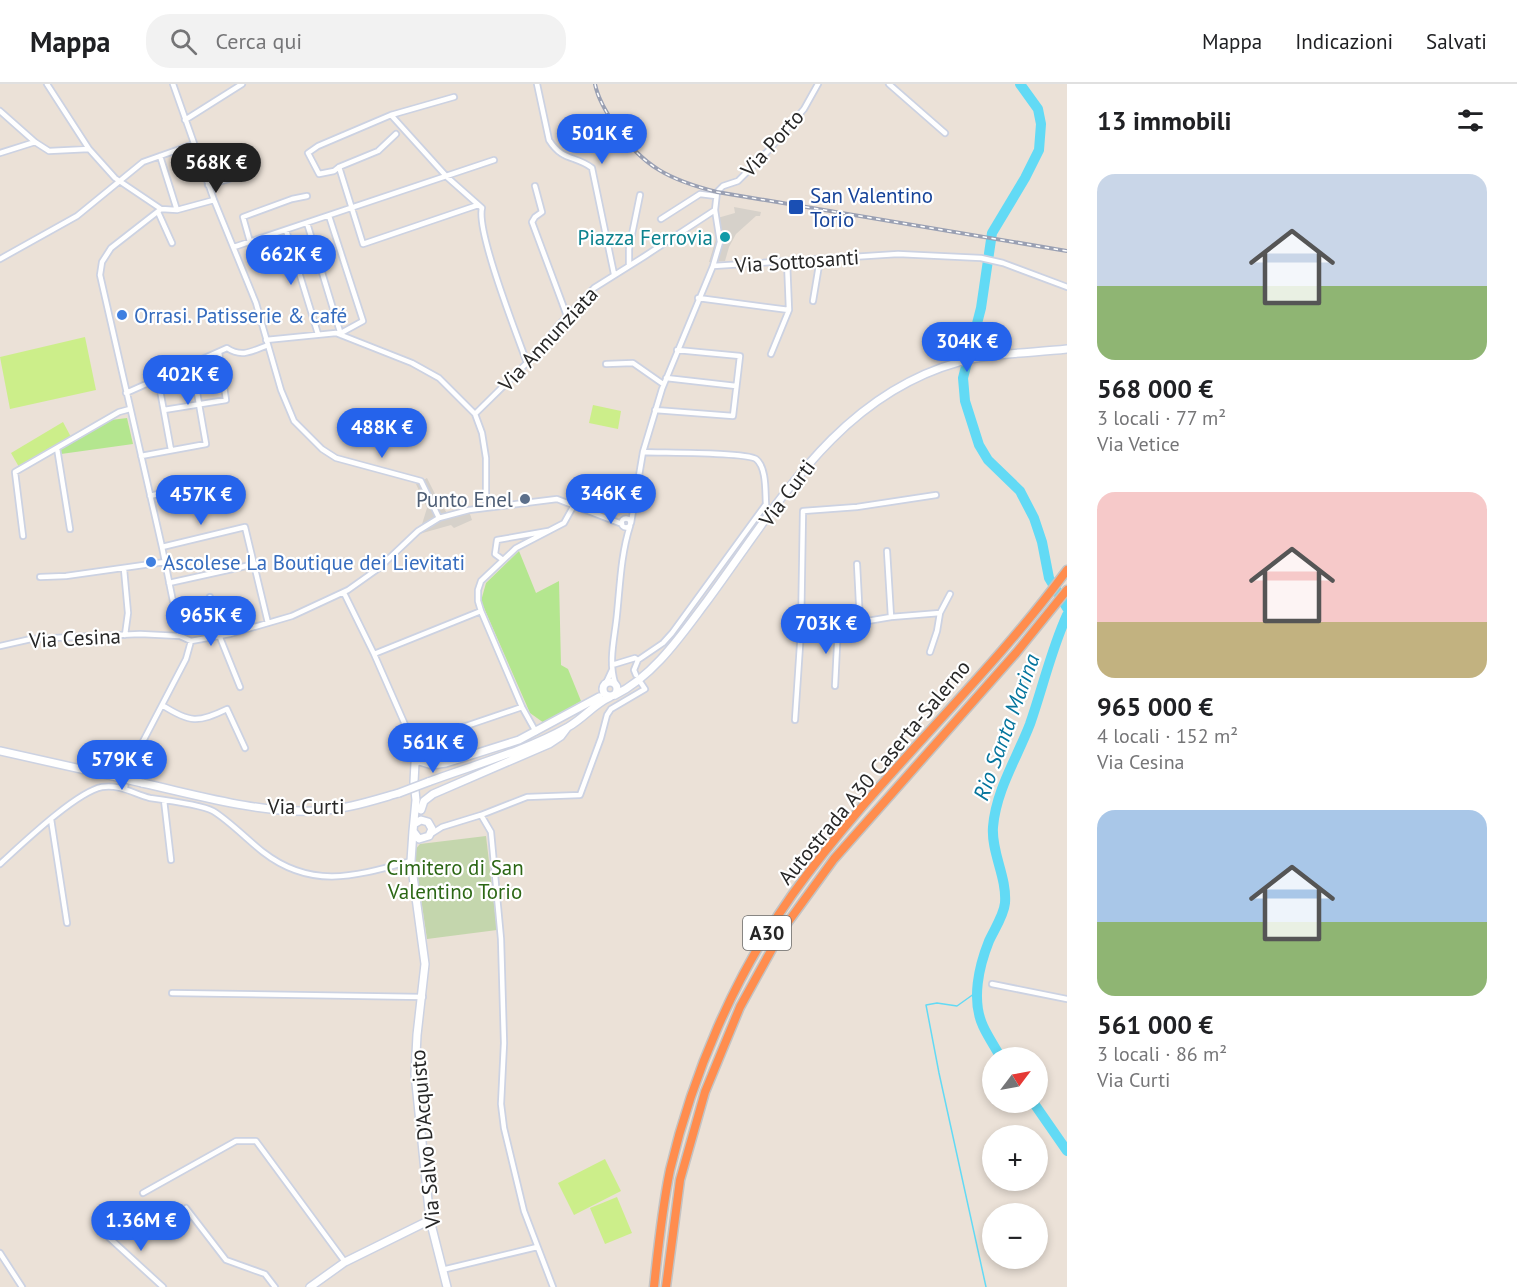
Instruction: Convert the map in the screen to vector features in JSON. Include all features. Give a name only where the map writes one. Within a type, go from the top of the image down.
[{"type":"highway","name":"Autostrada A30 Caserta-Salerno","points":[[654,1287],[663,1208],[684,1119],[704,1061],[728,1004],[753,956],[793,895],[826,851],[1007,645],[1067,570]]},
{"type":"highway","name":"Autostrada A30 Caserta-Salerno","points":[[666,1287],[677,1198],[696,1120],[721,1049],[755,979],[783,929],[834,859],[1016,653],[1067,590]]},
{"type":"main road","name":"Via Curti","points":[[418,763],[432,765],[446,763],[519,740],[630,686],[667,652],[810,461],[843,426],[883,396],[932,371],[986,356],[1067,349]]},
{"type":"main road","points":[[616,684],[618,691],[613,696],[604,693],[605,686],[616,684],[630,686]]},
{"type":"main road","name":"Via Curti","points":[[0,751],[275,810],[315,811],[356,806],[399,793],[568,727],[579,720],[597,701],[605,686]]},
{"type":"main road","points":[[421,810],[424,801],[433,794],[549,744],[561,736],[568,727]]},
{"type":"main road","points":[[411,847],[430,834],[428,823],[416,800],[414,778],[422,768],[418,763]]},
{"type":"main road","name":"Via Salvo D'Acquisto","points":[[416,800],[411,861],[425,964],[415,1074],[429,1220],[445,1286]]},
{"type":"main road","points":[[422,839],[415,836],[413,827],[418,820],[428,823]]},
{"type":"main road","points":[[310,1287],[345,1262],[429,1220]]},
{"type":"street","points":[[47,84],[89,149],[120,181],[159,210],[172,243]]},
{"type":"street","points":[[173,84],[214,200],[256,303],[281,390],[294,421],[322,449],[336,458],[421,482],[439,518]]},
{"type":"street","points":[[185,120],[242,84]]},
{"type":"street","points":[[537,84],[549,140],[564,157],[592,168],[614,274]]},
{"type":"street","name":"Via Porto","points":[[716,194],[723,186],[738,180],[768,151],[804,109],[818,84]]},
{"type":"street","points":[[889,84],[945,133]]},
{"type":"street","points":[[396,134],[378,151],[334,171],[319,174],[308,153],[318,146],[391,115],[454,97]]},
{"type":"street","points":[[0,111],[35,142],[49,151],[89,149]]},
{"type":"street","points":[[391,115],[447,177],[482,208],[480,216],[486,240],[527,363]]},
{"type":"street","points":[[0,153],[35,142]]},
{"type":"street","points":[[0,259],[77,216],[143,162],[194,144]]},
{"type":"street","points":[[160,156],[177,210]]},
{"type":"street","points":[[234,248],[495,160]]},
{"type":"street","points":[[339,167],[363,244],[478,205]]},
{"type":"street","points":[[208,184],[229,179]]},
{"type":"street","points":[[535,186],[542,212],[532,222],[567,316]]},
{"type":"street","points":[[661,219],[700,194],[716,194],[715,210],[720,242],[713,266]]},
{"type":"street","points":[[629,265],[629,249],[640,195]]},
{"type":"street","points":[[250,242],[243,217],[307,196]]},
{"type":"street","points":[[180,636],[100,275],[102,262],[111,248],[159,210],[177,210],[214,200]]},
{"type":"street","name":"Via Annunziata","points":[[475,414],[527,363],[594,288],[715,210]]},
{"type":"street","points":[[330,216],[363,321],[341,334]]},
{"type":"street","points":[[307,223],[341,334]]},
{"type":"street","points":[[286,230],[318,334]]},
{"type":"street","name":"Via Sottosanti","points":[[616,684],[612,668],[612,649],[626,523],[633,510],[644,452],[663,384],[713,266],[898,254],[981,258],[1067,287]]},
{"type":"street","points":[[813,301],[820,259]]},
{"type":"street","points":[[771,354],[789,310],[787,261]]},
{"type":"street","points":[[698,298],[789,310]]},
{"type":"street","points":[[126,393],[226,348],[235,354],[242,354],[267,342],[318,334],[341,334],[412,363],[439,378],[475,414],[485,447],[486,508]]},
{"type":"street","points":[[655,410],[733,416],[740,356],[677,350]]},
{"type":"street","points":[[164,410],[226,400],[219,352]]},
{"type":"street","points":[[606,364],[633,363],[663,384]]},
{"type":"street","points":[[141,456],[206,444],[192,364]]},
{"type":"street","points":[[158,378],[171,450]]},
{"type":"street","points":[[666,378],[736,386]]},
{"type":"street","points":[[23,536],[15,472],[119,412],[130,409]]},
{"type":"street","points":[[57,448],[70,529]]},
{"type":"street","points":[[636,675],[634,670],[638,660],[663,643],[672,633],[766,504],[762,471],[755,459],[747,456],[644,452]]},
{"type":"street","points":[[150,496],[219,479]]},
{"type":"street","points":[[795,720],[801,630],[803,511],[857,507],[936,495]]},
{"type":"street","points":[[125,788],[127,772],[186,659],[191,641],[219,636],[292,616],[344,593],[379,568],[418,531],[439,518],[486,508],[557,499],[626,523]]},
{"type":"street","points":[[536,732],[522,707],[481,611],[478,591],[482,581],[516,548],[564,523],[574,505]]},
{"type":"street","points":[[162,547],[245,527],[268,623]]},
{"type":"street","points":[[503,560],[495,554],[497,540],[551,531]]},
{"type":"street","points":[[887,551],[891,617]]},
{"type":"street","points":[[40,577],[66,576],[165,562]]},
{"type":"street","points":[[169,583],[255,564]]},
{"type":"street","points":[[857,564],[860,622]]},
{"type":"street","points":[[124,569],[128,613],[125,635]]},
{"type":"street","points":[[344,593],[374,654],[414,746],[418,763]]},
{"type":"street","points":[[930,652],[937,632],[940,613],[950,594]]},
{"type":"street","points":[[210,597],[219,636],[240,687]]},
{"type":"street","points":[[374,654],[481,611]]},
{"type":"street","points":[[835,686],[838,626],[891,617],[940,613]]},
{"type":"street","name":"Via Cesina","points":[[0,646],[31,639],[125,635],[180,636],[191,641]]},
{"type":"street","points":[[612,668],[631,658],[635,657],[638,660]]},
{"type":"street","name":"Via Sottosanti","points":[[605,686],[612,668]]},
{"type":"street","points":[[430,834],[442,826],[481,815],[527,797],[580,795],[602,738],[610,709],[645,689],[641,683]]},
{"type":"street","points":[[162,705],[181,717],[202,720],[227,709],[245,748]]},
{"type":"street","points":[[414,746],[522,707]]},
{"type":"street","points":[[0,864],[51,819],[89,792],[102,787],[125,788],[138,795],[213,811],[265,854],[298,872],[339,877],[357,876],[411,861]]},
{"type":"street","points":[[164,800],[171,860]]},
{"type":"street","points":[[481,815],[491,832],[501,939],[504,1043],[501,1104],[504,1128],[524,1211],[553,1287]]},
{"type":"street","points":[[51,819],[67,923]]},
{"type":"street","points":[[428,823],[442,826]]},
{"type":"street","points":[[992,984],[1067,999]]},
{"type":"street","points":[[172,993],[423,997]]},
{"type":"street","points":[[143,1193],[236,1141],[256,1142],[345,1262]]},
{"type":"street","points":[[186,1208],[226,1260],[265,1274],[275,1287]]},
{"type":"street","points":[[104,1233],[163,1287]]},
{"type":"street","points":[[442,1270],[537,1247]]},
{"type":"street","points":[[0,1253],[21,1287]]},
{"type":"green space","points":[[85,337],[96,390],[10,409],[0,357]]},
{"type":"green space","points":[[593,405],[621,411],[618,429],[589,423]]},
{"type":"green space","points":[[127,418],[133,444],[61,454],[60,448],[111,420]]},
{"type":"green space","points":[[63,422],[71,437],[19,467],[11,453]]},
{"type":"green space","points":[[519,551],[536,593],[559,581],[561,665],[568,669],[581,701],[544,723],[530,713],[481,601],[486,583]]},
{"type":"green space","name":"Cimitero di San Valentino Torio","points":[[486,836],[497,930],[427,939],[414,851],[420,844]]},
{"type":"green space","points":[[605,1159],[621,1191],[574,1215],[558,1183]]},
{"type":"green space","points":[[617,1197],[632,1233],[605,1244],[590,1208]]},
{"type":"shaded area","name":"Piazza Ferrovia","points":[[734,207],[761,212],[760,216],[756,216],[736,234],[725,261],[709,262],[716,239],[714,219],[735,213]]},
{"type":"shaded area","points":[[427,478],[447,513],[468,508],[472,520],[454,528],[451,525],[419,534],[427,508],[416,484]]},
{"type":"waterway","name":"Rio Santa Marina","points":[[1020,84],[1038,109],[1041,124],[1039,150],[992,233],[981,308],[963,378],[965,401],[979,445],[988,460],[1020,491],[1034,518],[1042,542],[1049,578],[1067,608]]},
{"type":"waterway","name":"Rio Santa Marina","points":[[995,1047],[979,1016],[977,994],[982,961],[1005,903],[1004,884],[994,846],[995,813],[1003,787],[1030,724],[1067,615]]},
{"type":"waterway","points":[[978,991],[957,1006],[937,1003],[926,1005],[986,1287]]},
{"type":"waterway","name":"Rio Santa Marina","points":[[1041,1113],[1067,1151]]},
{"type":"railway","points":[[595,84],[615,126],[636,152],[659,170],[685,182],[717,192],[1067,251]]},
{"type":"place","name":"San Valentino Torio","points":[[796,207]]},
{"type":"place","name":"Piazza Ferrovia","points":[[725,237]]},
{"type":"place","name":"Orrasi. Patisserie & café","points":[[122,315]]},
{"type":"place","name":"Punto Enel","points":[[525,499]]},
{"type":"place","name":"Ascolese La Boutique dei Lievitati","points":[[151,562]]}]
